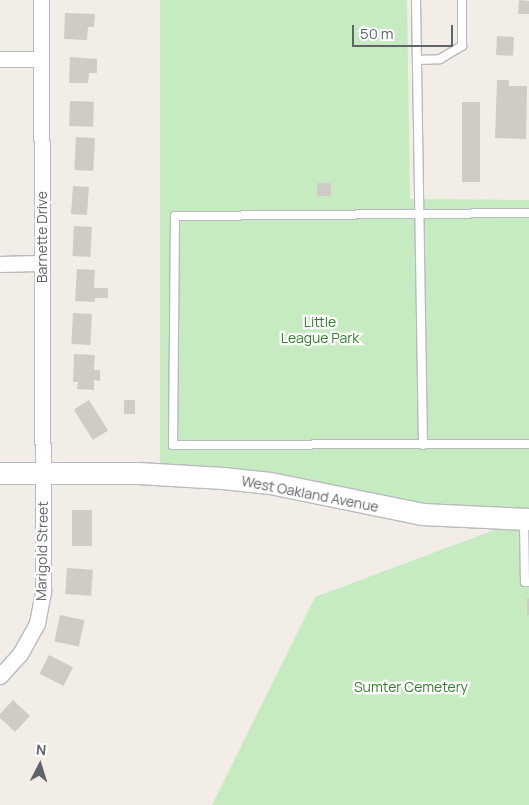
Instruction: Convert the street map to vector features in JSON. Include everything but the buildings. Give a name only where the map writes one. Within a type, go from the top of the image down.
[{"type":"street","name":"Barnette Drive","points":[[41,0],[43,473]]},
{"type":"street","points":[[0,59],[41,59]]},
{"type":"street","points":[[0,264],[42,263]]},
{"type":"street","name":"Marigold Street","points":[[0,676],[26,645],[40,613],[43,473]]},
{"type":"street","name":"West Oakland Avenue","points":[[0,474],[138,473],[223,478],[270,483],[422,514],[526,519]]},
{"type":"lane","points":[[416,0],[423,444]]},
{"type":"lane","points":[[417,60],[440,59],[462,46],[462,0]]},
{"type":"lane","points":[[529,214],[175,216],[173,445],[529,444]]},
{"type":"lane","points":[[526,519],[526,582],[529,582]]},
{"type":"green space","name":"Little League Park","points":[[160,0],[407,0],[410,199],[529,200],[529,519],[160,474]]},
{"type":"green space","name":"Sumter Cemetery","points":[[494,530],[529,530],[529,805],[212,805],[315,597]]}]
